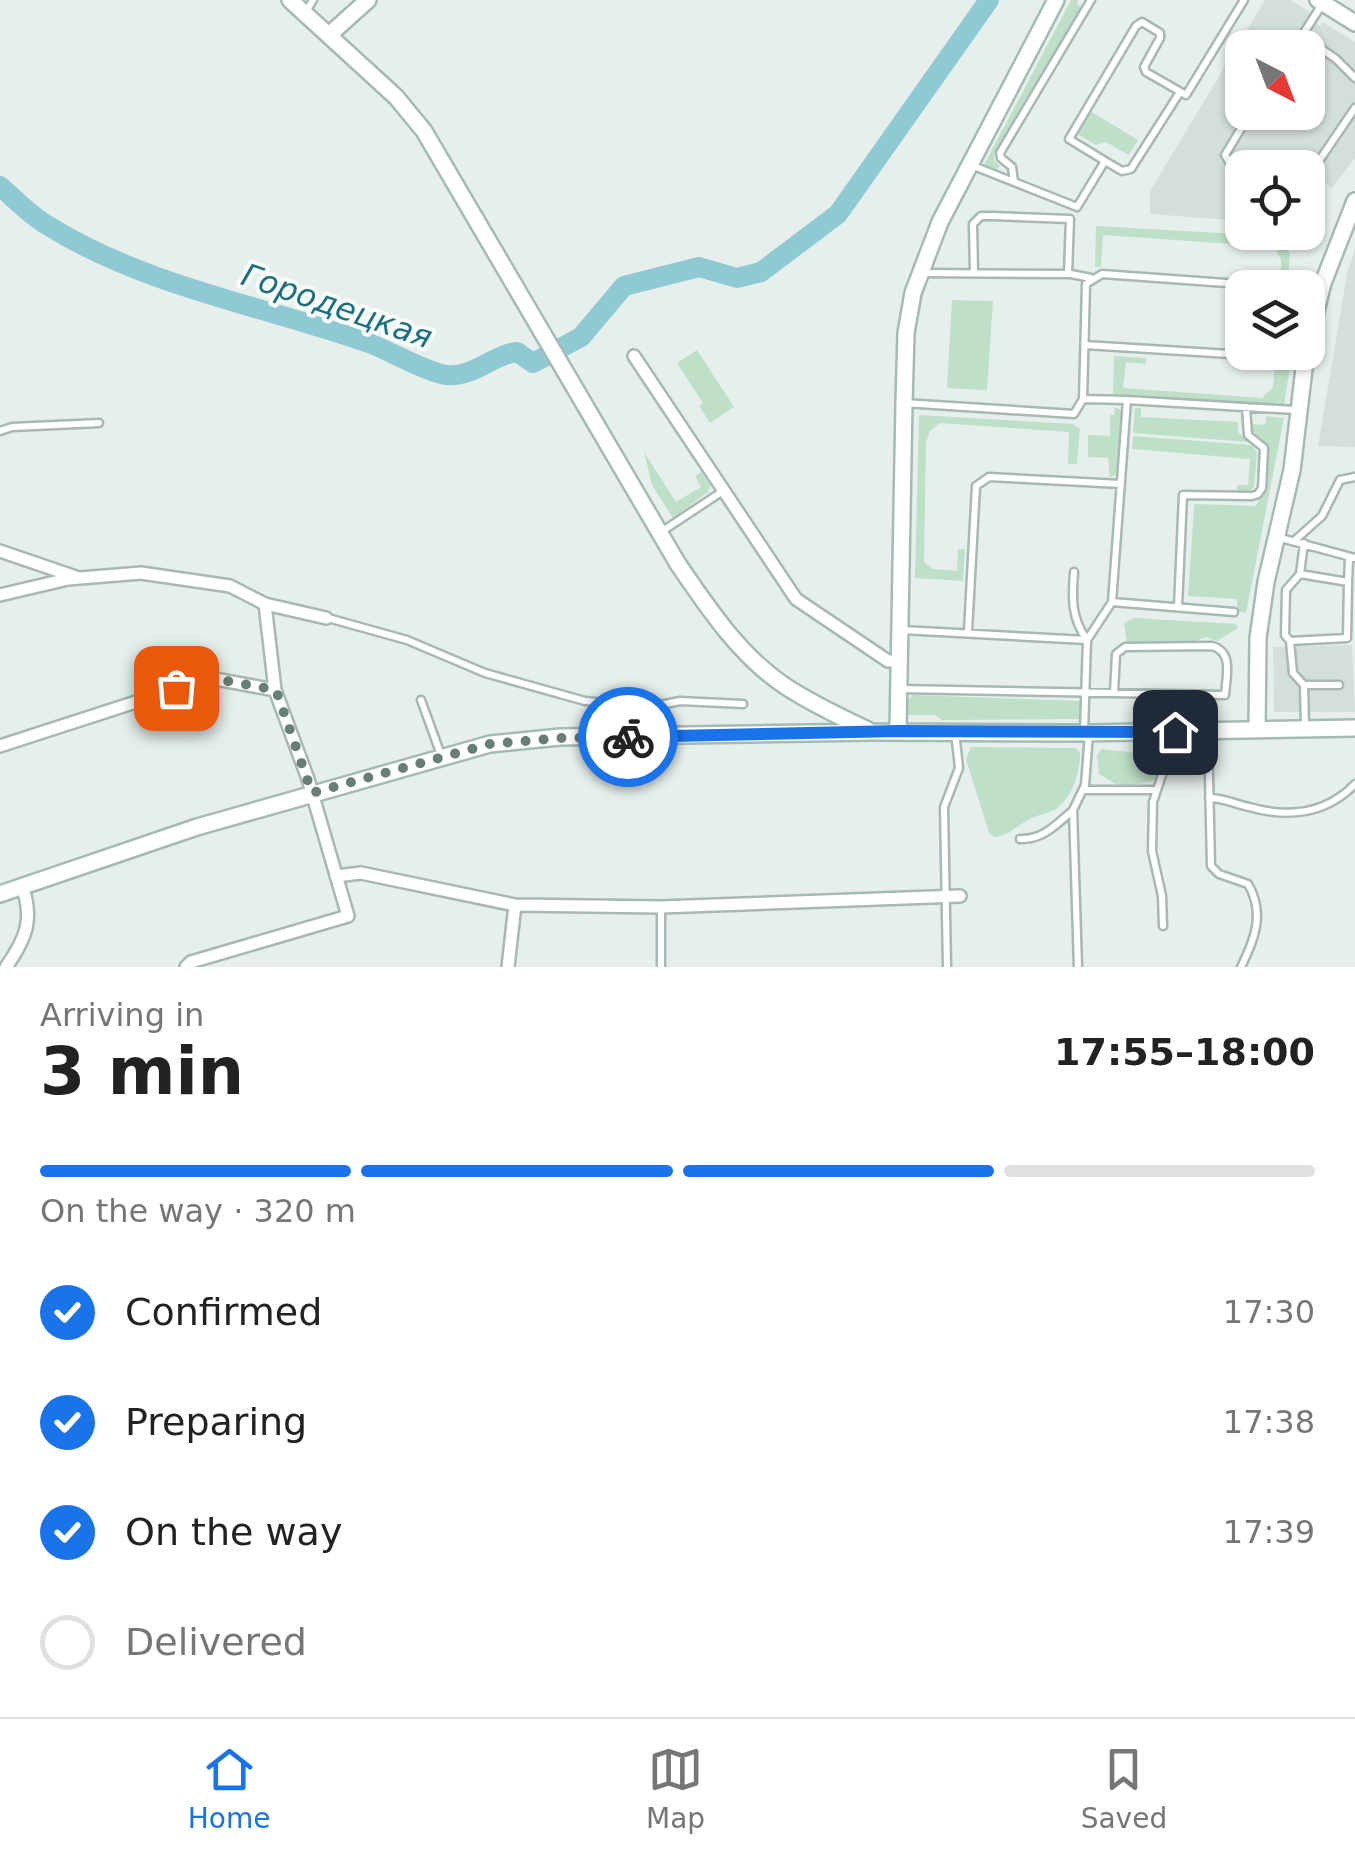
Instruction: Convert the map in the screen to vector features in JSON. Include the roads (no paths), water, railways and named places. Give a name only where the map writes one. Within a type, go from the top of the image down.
[{"type":"street","points":[[290,0],[309,7],[329,35],[396,96],[424,131],[660,532],[716,618],[761,667],[786,686],[872,732]]},
{"type":"street","points":[[329,35],[368,0]]},
{"type":"street","points":[[898,731],[908,318],[920,272],[970,164],[1056,0]]},
{"type":"street","points":[[1321,2],[1355,24]]},
{"type":"street","points":[[1325,279],[1355,200]]},
{"type":"street","points":[[634,356],[796,599],[888,661],[900,661]]},
{"type":"street","points":[[1257,730],[1258,638],[1292,470],[1304,370]]},
{"type":"street","points":[[0,551],[79,578]]},
{"type":"street","points":[[0,595],[79,578],[141,574],[230,586],[265,604],[326,618]]},
{"type":"street","points":[[190,965],[348,916],[312,793],[276,690],[265,604]]},
{"type":"street","points":[[0,746],[210,678],[276,690]]},
{"type":"street","points":[[0,894],[179,833],[490,744],[560,738],[898,731],[1086,733],[1355,728]]},
{"type":"street","points":[[336,876],[361,872],[515,905],[660,907],[953,896]]},
{"type":"street","points":[[6,967],[20,948],[30,914],[22,886]]},
{"type":"street","points":[[508,967],[515,905]]},
{"type":"lane","points":[[1014,182],[1012,166],[1000,153],[1091,0]]},
{"type":"lane","points":[[1180,92],[1132,169],[1122,171],[1069,139],[1142,22],[1160,33],[1144,67],[1146,72],[1180,92],[1186,96],[1242,3],[1230,1]]},
{"type":"lane","points":[[1306,30],[1321,2]]},
{"type":"lane","points":[[1325,51],[1355,78]]},
{"type":"lane","points":[[1325,152],[1355,108]]},
{"type":"lane","points":[[970,164],[1078,208],[1105,161]]},
{"type":"lane","points":[[1068,274],[1070,204]]},
{"type":"lane","points":[[974,273],[972,230],[981,216],[1070,219]]},
{"type":"lane","points":[[920,272],[1068,274],[1092,278]]},
{"type":"lane","points":[[904,403],[1074,414],[1083,399],[1086,284],[1092,278],[1102,274],[1225,283]]},
{"type":"lane","points":[[1085,345],[1225,354]]},
{"type":"lane","points":[[1083,399],[1300,410]]},
{"type":"lane","points":[[1020,840],[1032,840],[1048,831],[1073,810],[1082,790],[1087,640],[1112,602],[1127,400]]},
{"type":"lane","points":[[1178,607],[1183,495],[1252,496],[1262,488],[1264,448],[1248,435],[1246,407]]},
{"type":"lane","points":[[0,431],[12,427],[99,423]]},
{"type":"lane","points":[[968,631],[976,486],[980,481],[989,477],[1121,484]]},
{"type":"lane","points":[[1294,540],[1322,516],[1340,480],[1355,477]]},
{"type":"lane","points":[[660,532],[723,491]]},
{"type":"lane","points":[[1276,537],[1352,558],[1347,638],[1290,641]]},
{"type":"lane","points":[[1304,543],[1300,574],[1286,590],[1284,634],[1290,641],[1293,673],[1304,685],[1305,729]]},
{"type":"lane","points":[[1074,572],[1072,604],[1079,630],[1087,640]]},
{"type":"lane","points":[[1300,574],[1348,582]]},
{"type":"lane","points":[[1112,602],[1234,612]]},
{"type":"lane","points":[[326,618],[406,640],[517,684],[585,701],[650,708],[680,701],[743,704]]},
{"type":"lane","points":[[900,630],[1087,640]]},
{"type":"lane","points":[[899,689],[1085,695],[1226,695],[1227,657],[1222,648],[1212,646],[1125,647],[1116,654],[1114,693]]},
{"type":"lane","points":[[1304,685],[1339,685]]},
{"type":"lane","points":[[421,700],[442,756]]},
{"type":"lane","points":[[947,967],[953,896],[944,807],[959,768],[955,731]]},
{"type":"lane","points":[[1208,731],[1211,866],[1218,874],[1248,884],[1256,897],[1259,918],[1240,967]]},
{"type":"lane","points":[[1163,926],[1162,896],[1152,851],[1153,802],[1163,772],[1164,745]]},
{"type":"lane","points":[[1209,798],[1226,798],[1253,809],[1307,812],[1341,798],[1355,784]]},
{"type":"lane","points":[[1082,790],[1157,790]]},
{"type":"lane","points":[[1073,810],[1078,967]]},
{"type":"lane","points":[[660,907],[661,967]]},
{"type":"waterway","name":"Городецкая","points":[[0,186],[47,225],[122,264],[369,343],[438,373],[465,373],[517,352],[533,363],[581,337],[624,286],[699,267],[737,278],[761,272],[838,214],[989,0]]}]
